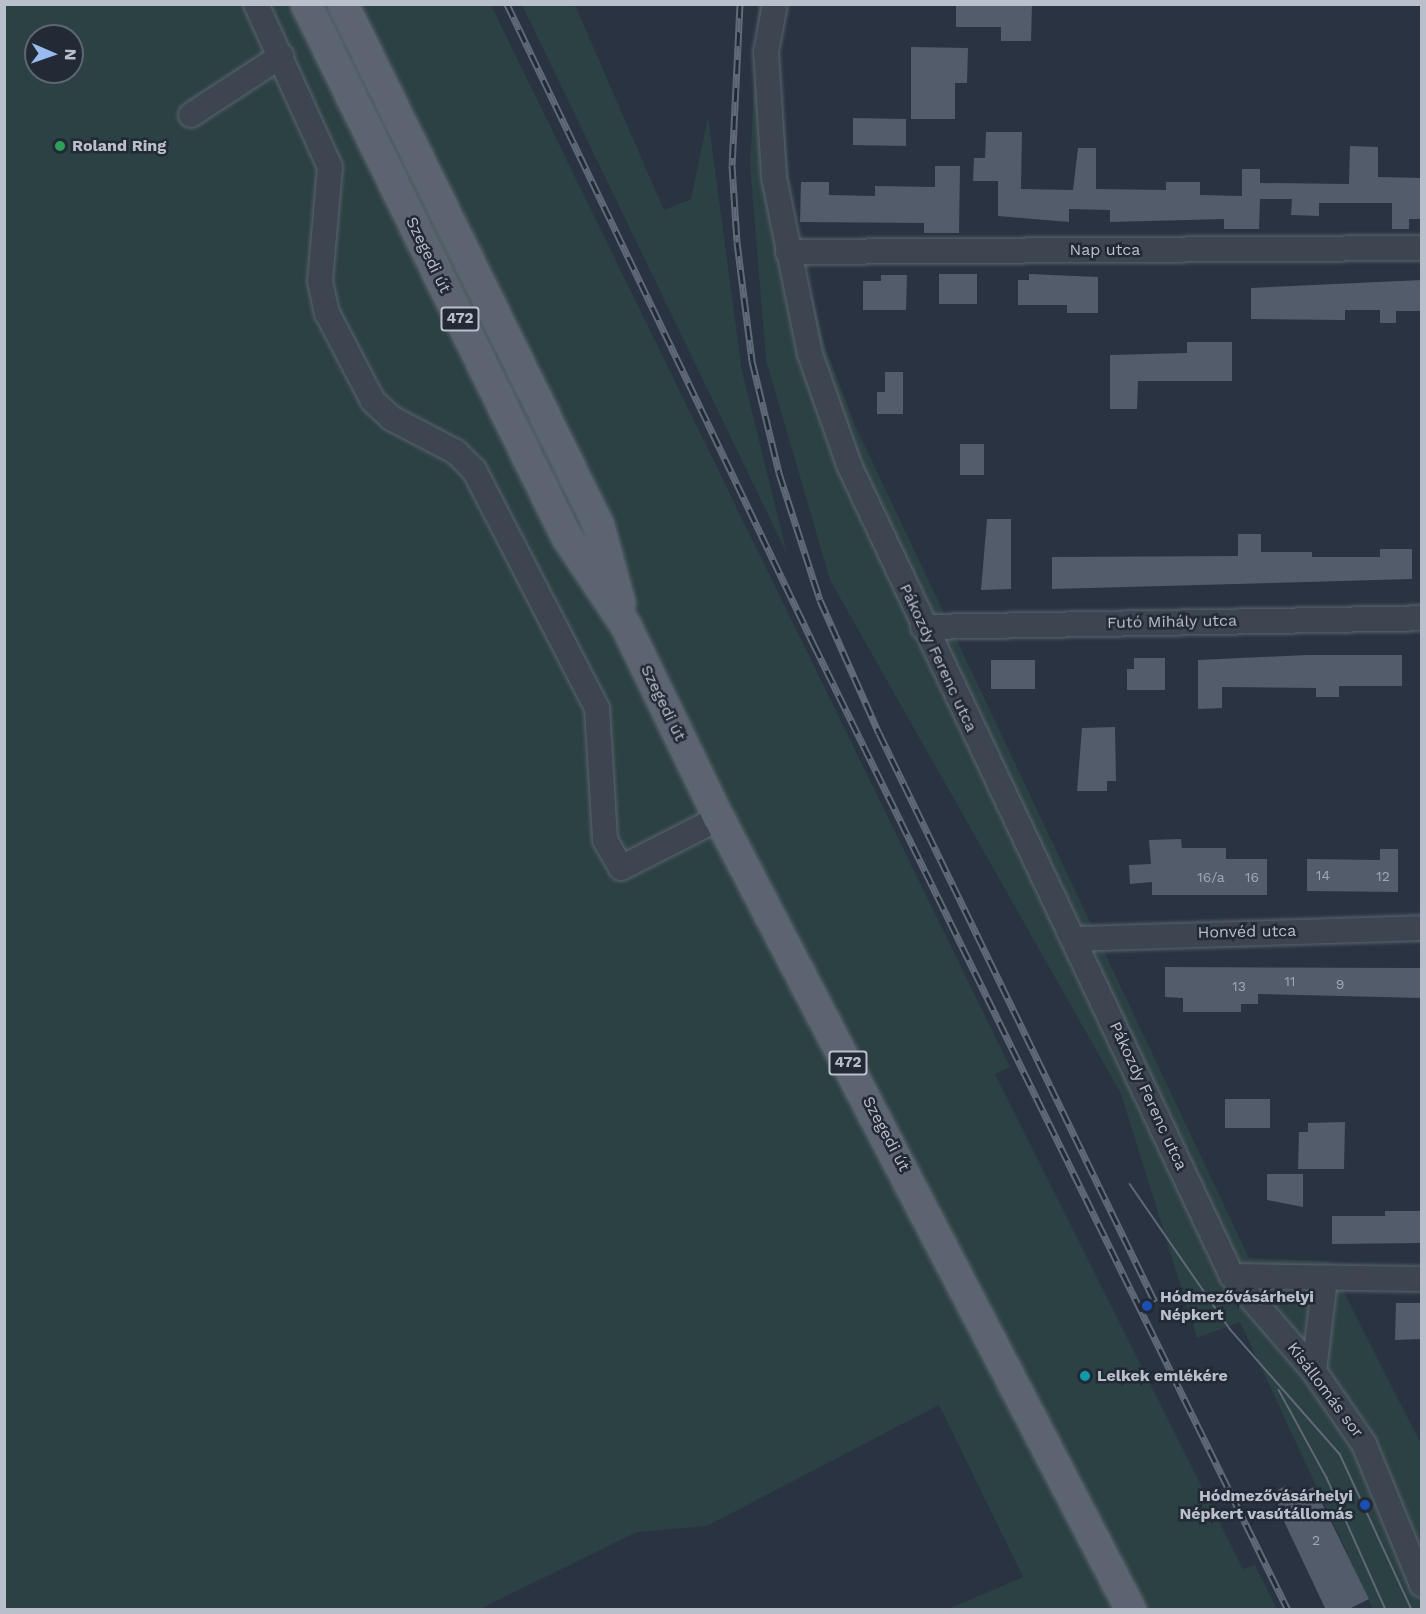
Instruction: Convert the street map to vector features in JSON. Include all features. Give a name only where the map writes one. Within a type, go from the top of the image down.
[{"type":"main road","name":"Szegedi út","points":[[306,4],[566,536],[626,626],[719,818],[1131,1610]]},
{"type":"main road","name":"Szegedi út","points":[[343,4],[599,526],[626,626]]},
{"type":"street","points":[[256,4],[281,56],[333,182],[320,281],[327,313],[373,401],[391,418],[456,452],[474,470],[597,708],[605,840],[621,868],[719,818]]},
{"type":"street","name":"Pákozdy Ferenc utca","points":[[775,4],[766,52],[774,177],[810,354],[849,465],[923,627],[1074,939],[1232,1276]]},
{"type":"street","points":[[191,115],[281,56]]},
{"type":"street","name":"Nap utca","points":[[788,252],[1422,248]]},
{"type":"street","name":"Futó Mihály utca","points":[[923,627],[1422,618]]},
{"type":"street","name":"Honvéd utca","points":[[1074,939],[1422,928]]},
{"type":"street","points":[[1232,1276],[1422,1279]]},
{"type":"street","name":"Kisállomás sor","points":[[1232,1276],[1314,1371],[1364,1444],[1422,1585]]},
{"type":"street","points":[[1314,1371],[1325,1279]]},
{"type":"green space","points":[[5,5],[491,5],[1010,1067],[995,1074],[1243,1569],[1255,1565],[1277,1609],[948,1609],[1023,1577],[939,1405],[707,1526],[637,1532],[480,1609],[5,1610]]},
{"type":"green space","points":[[522,5],[575,5],[664,210],[691,199],[708,117],[742,371],[787,554]]},
{"type":"green space","points":[[758,5],[786,5],[777,55],[794,230],[826,349],[855,425],[1249,1258],[1328,1261],[1421,1444],[1421,1609],[1373,1609],[1240,1322],[1197,1338],[1121,1094],[830,580],[766,360],[750,165]]},
{"type":"building","points":[[956,4],[1032,4],[1031,41],[1001,41],[1001,27],[956,27]]},
{"type":"building","points":[[911,47],[968,48],[967,83],[955,83],[955,119],[911,119]]},
{"type":"building","points":[[853,118],[906,119],[906,146],[853,145]]},
{"type":"building","points":[[986,132],[1022,132],[1021,189],[1073,190],[1078,148],[1096,148],[1096,189],[1166,190],[1166,182],[1200,182],[1200,195],[1242,196],[1242,169],[1260,169],[1260,183],[1349,184],[1350,146],[1378,147],[1378,177],[1422,178],[1422,219],[1409,219],[1409,229],[1392,229],[1392,203],[1319,203],[1319,216],[1291,215],[1292,199],[1260,199],[1259,229],[1224,229],[1224,219],[1110,222],[1110,210],[1069,209],[1069,222],[998,216],[998,181],[973,181],[974,158],[985,158]]},
{"type":"building","points":[[935,166],[960,166],[959,233],[924,233],[924,223],[800,222],[801,182],[829,182],[829,195],[875,196],[875,186],[935,187]]},
{"type":"building","points":[[939,274],[977,274],[977,304],[939,304]]},
{"type":"building","points":[[1029,274],[1098,277],[1098,313],[1067,313],[1067,305],[1018,305],[1018,280],[1029,280]]},
{"type":"building","points":[[881,275],[907,275],[906,310],[863,310],[863,281],[881,281]]},
{"type":"building","points":[[1422,280],[1422,311],[1396,311],[1396,323],[1380,323],[1380,310],[1345,310],[1345,320],[1251,319],[1251,288]]},
{"type":"building","points":[[1187,342],[1232,342],[1232,381],[1138,381],[1137,409],[1110,409],[1110,355],[1187,353]]},
{"type":"building","points":[[885,372],[903,372],[903,414],[877,414],[877,392],[885,392]]},
{"type":"building","points":[[960,444],[984,444],[984,475],[960,475]]},
{"type":"building","points":[[987,519],[1011,519],[1011,589],[981,590]]},
{"type":"building","points":[[1238,534],[1261,534],[1261,552],[1312,552],[1312,557],[1380,557],[1380,549],[1412,549],[1412,579],[1052,589],[1052,557],[1238,556]]},
{"type":"building","points":[[1307,655],[1402,655],[1402,686],[1339,686],[1339,697],[1316,697],[1316,688],[1222,687],[1222,708],[1198,709],[1198,660]]},
{"type":"building","points":[[1134,658],[1165,658],[1165,690],[1127,690],[1127,669],[1134,669]]},
{"type":"building","points":[[991,660],[1035,660],[1035,689],[991,689]]},
{"type":"building","points":[[1115,727],[1116,781],[1107,781],[1107,791],[1077,791],[1082,728]]},
{"type":"building","points":[[1181,839],[1182,848],[1226,848],[1226,859],[1267,859],[1267,895],[1152,895],[1152,882],[1130,884],[1129,865],[1151,864],[1149,840]]},
{"type":"building","points":[[1380,849],[1398,849],[1398,892],[1307,891],[1307,859],[1380,860]]},
{"type":"building","points":[[1165,967],[1422,968],[1422,998],[1258,994],[1258,1004],[1241,1004],[1241,1012],[1183,1012],[1183,998],[1165,997]]},
{"type":"building","points":[[1225,1099],[1270,1099],[1270,1128],[1225,1128]]},
{"type":"building","points":[[1345,1122],[1344,1169],[1298,1169],[1299,1132],[1308,1132],[1308,1123]]},
{"type":"building","points":[[1267,1174],[1303,1174],[1303,1207],[1267,1200]]},
{"type":"building","points":[[1385,1211],[1422,1211],[1422,1243],[1332,1244],[1332,1216],[1385,1216]]},
{"type":"building","points":[[1396,1303],[1422,1303],[1422,1339],[1395,1340]]},
{"type":"building","points":[[1285,1486],[1296,1495],[1314,1487],[1369,1599],[1347,1610],[1326,1610],[1271,1494]]},
{"type":"tram line","points":[[1130,1184],[1230,1329],[1340,1454],[1412,1610]]},
{"type":"tram line","points":[[1279,1390],[1327,1478],[1386,1610]]},
{"type":"railway","points":[[507,4],[814,645],[1288,1610]]},
{"type":"railway","points":[[740,4],[732,165],[737,242],[752,361],[779,473],[820,600],[879,733],[1155,1302]]},
{"type":"place","name":"Roland Ring","points":[[60,146]]},
{"type":"place","name":"Hódmezővásárhelyi Népkert","points":[[1147,1306]]},
{"type":"place","name":"Lelkek emlékére","points":[[1085,1376]]},
{"type":"place","name":"Hódmezővásárhelyi Népkert vasútállomás","points":[[1365,1505]]}]
